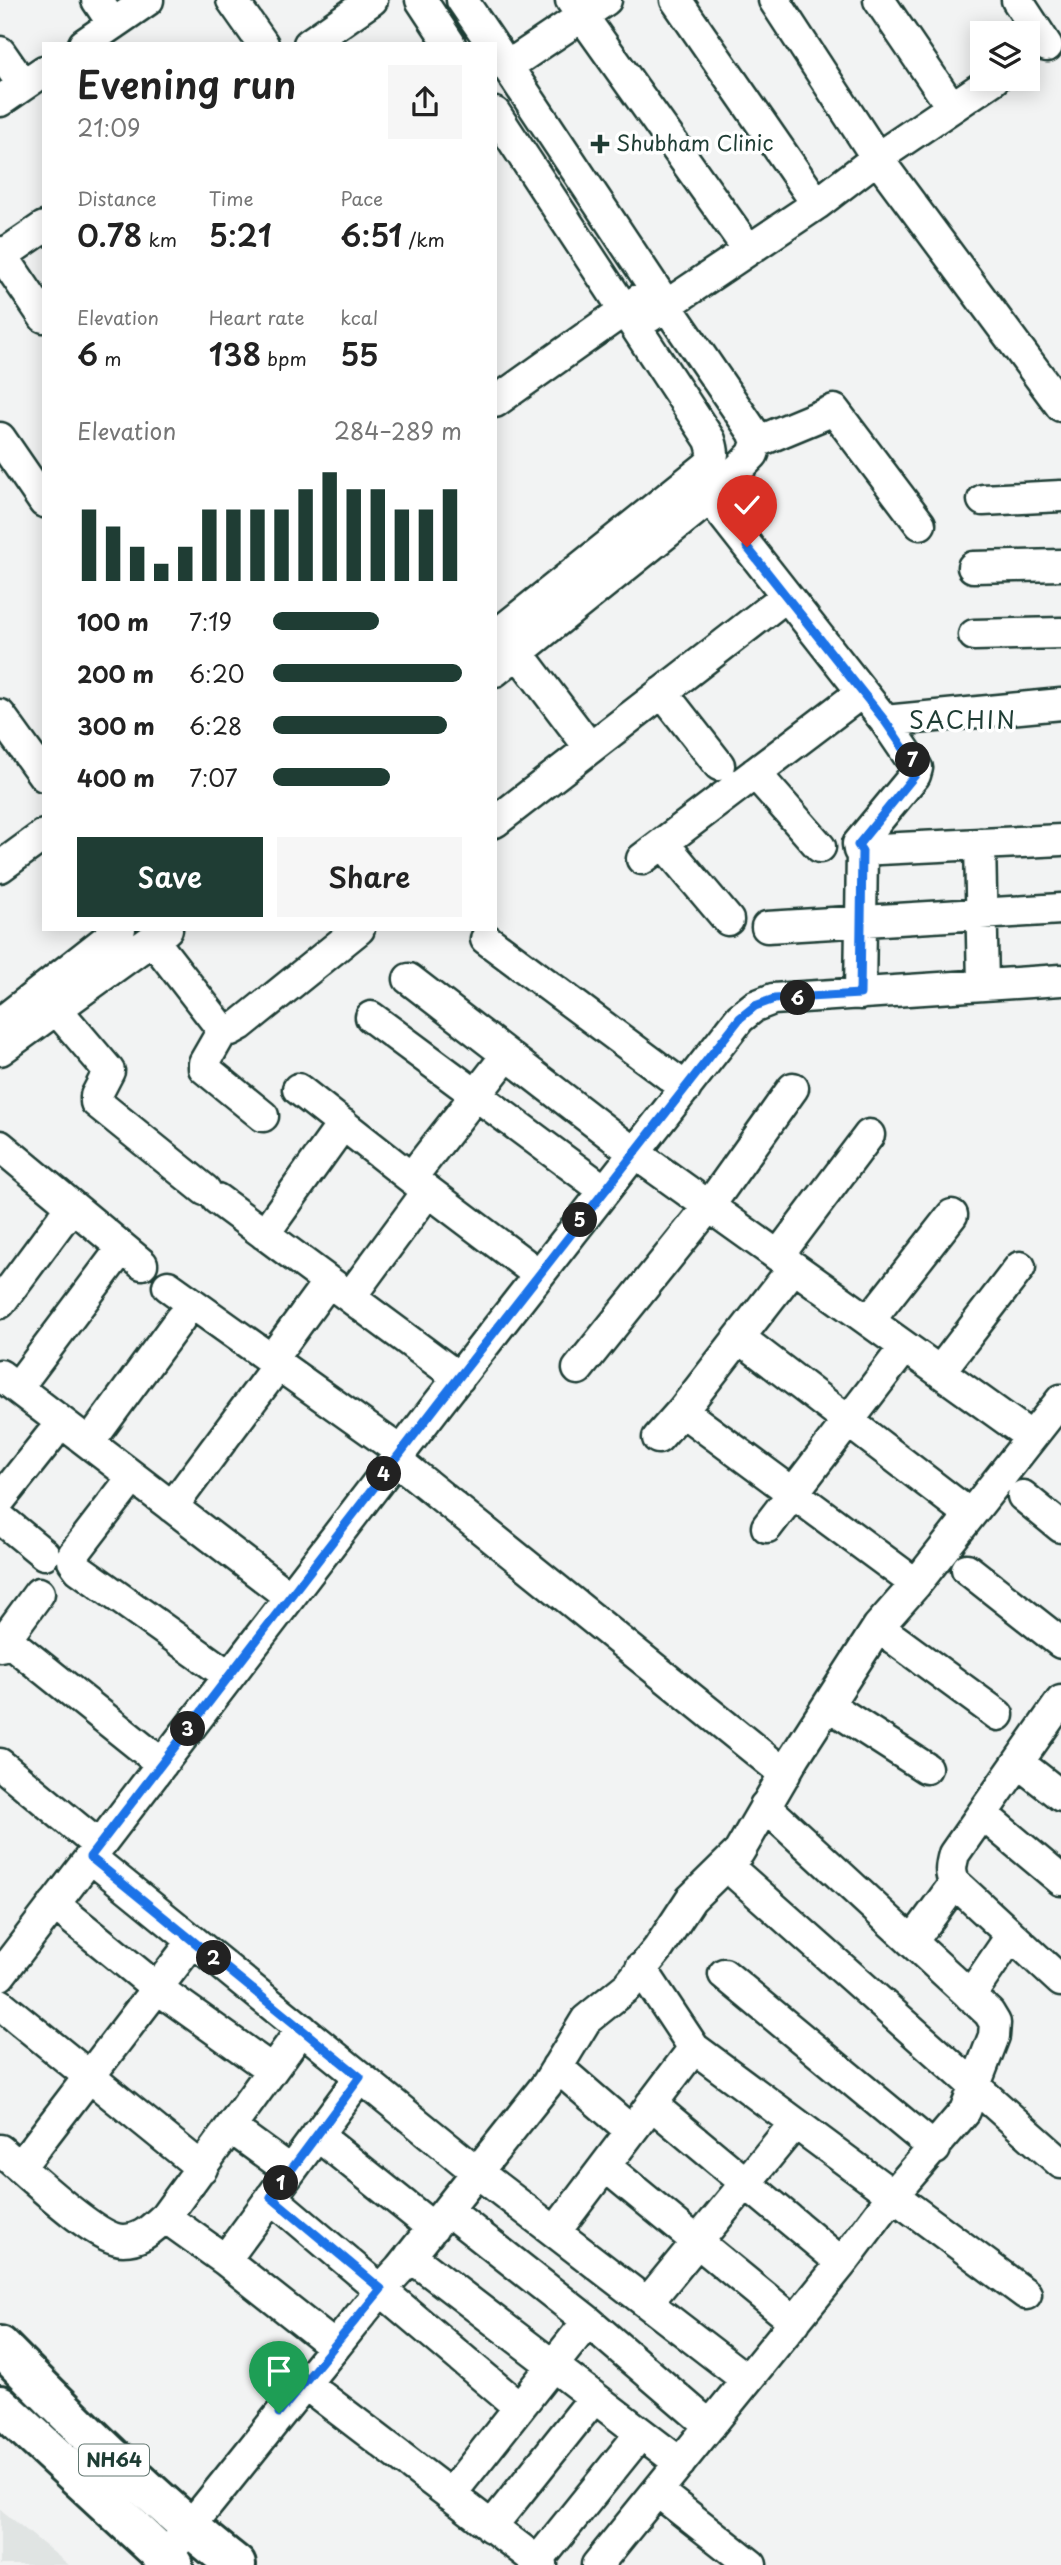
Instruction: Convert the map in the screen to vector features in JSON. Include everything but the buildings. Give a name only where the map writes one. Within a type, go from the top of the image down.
[{"type":"highway","name":"NH64","points":[[0,2346],[103,2451],[189,2528],[236,2565]]},
{"type":"highway","name":"NH64","points":[[0,2405],[169,2561]]},
{"type":"street","points":[[85,42],[105,12],[148,0]]},
{"type":"street","points":[[232,0],[262,42]]},
{"type":"street","points":[[312,42],[372,0]]},
{"type":"street","points":[[421,0],[449,42]]},
{"type":"street","points":[[462,0],[491,42]]},
{"type":"street","points":[[590,748],[503,653],[702,487],[753,454],[757,442],[754,432],[660,297],[498,53],[577,9],[606,0]]},
{"type":"street","points":[[677,0],[817,204]]},
{"type":"street","points":[[774,0],[877,158],[1061,406]]},
{"type":"street","points":[[879,0],[951,106]]},
{"type":"street","points":[[1017,0],[1045,48]]},
{"type":"street","points":[[577,9],[748,249]]},
{"type":"street","points":[[0,52],[22,86]]},
{"type":"street","points":[[498,393],[630,318],[660,297],[748,249],[817,204],[877,158],[975,91]]},
{"type":"street","points":[[497,116],[710,440],[715,453],[702,487]]},
{"type":"street","points":[[42,228],[1,255],[42,314]]},
{"type":"street","points":[[757,442],[834,410],[920,524]]},
{"type":"street","points":[[0,438],[42,499]]},
{"type":"street","points":[[702,487],[785,597],[885,721],[917,768],[915,775],[858,845],[862,851],[860,994]]},
{"type":"street","points":[[983,500],[1061,496]]},
{"type":"street","points":[[972,567],[1061,565]]},
{"type":"street","points":[[497,820],[785,597]]},
{"type":"street","points":[[974,635],[1061,633]]},
{"type":"street","points":[[662,692],[719,765]]},
{"type":"street","points":[[728,920],[652,851],[862,692]]},
{"type":"street","points":[[885,721],[1061,704]]},
{"type":"street","points":[[0,715],[42,773]]},
{"type":"street","points":[[755,773],[820,847]]},
{"type":"street","points":[[0,867],[42,836]]},
{"type":"street","points":[[862,851],[1061,840]]},
{"type":"street","points":[[979,844],[983,985]]},
{"type":"street","points":[[767,927],[1061,909]]},
{"type":"street","points":[[0,1023],[117,931]]},
{"type":"street","points":[[223,1030],[240,1026],[357,931]]},
{"type":"street","points":[[0,1050],[160,934],[223,1030]]},
{"type":"street","points":[[486,939],[686,1088]]},
{"type":"street","points":[[409,979],[633,1152],[1031,1437]]},
{"type":"street","points":[[0,1975],[538,1274],[740,1018],[755,1006],[774,999],[1061,980]]},
{"type":"street","points":[[57,1010],[109,1071],[96,1096],[99,1107],[211,1195],[458,1378]]},
{"type":"street","points":[[371,1017],[604,1190]]},
{"type":"street","points":[[223,1030],[204,1063],[204,1068],[263,1116]]},
{"type":"street","points":[[172,1507],[275,1362],[339,1290],[419,1185],[477,1094],[507,1055]]},
{"type":"street","points":[[579,1369],[709,1206],[793,1088]]},
{"type":"street","points":[[298,1089],[419,1185],[538,1274]]},
{"type":"street","points":[[264,1234],[343,1124]]},
{"type":"street","points":[[658,1438],[740,1338],[786,1261],[869,1135]]},
{"type":"street","points":[[0,1146],[132,1256],[8,1382],[290,1597]]},
{"type":"street","points":[[0,1303],[72,1206]]},
{"type":"street","points":[[869,1321],[952,1215]]},
{"type":"street","points":[[940,1371],[1020,1267]]},
{"type":"street","points":[[168,1286],[275,1362],[398,1456],[785,1774]]},
{"type":"street","points":[[89,1443],[180,1319]]},
{"type":"street","points":[[740,1338],[970,1514]]},
{"type":"street","points":[[767,1527],[905,1347]]},
{"type":"street","points":[[169,2561],[189,2528],[477,2172],[557,2067],[586,2020],[628,1986],[658,1949],[691,1899],[738,1852],[878,1627],[916,1584],[1061,1400]]},
{"type":"street","points":[[682,1411],[916,1584]]},
{"type":"street","points":[[0,1500],[50,1437]]},
{"type":"street","points":[[133,1477],[73,1555],[73,1561],[79,1569],[229,1676]]},
{"type":"street","points":[[1023,1496],[1061,1527]]},
{"type":"street","points":[[0,1518],[44,1553]]},
{"type":"street","points":[[967,1569],[1061,1643]]},
{"type":"street","points":[[39,1593],[3,1642],[162,1764]]},
{"type":"street","points":[[878,1627],[998,1716]]},
{"type":"street","points":[[1060,1704],[954,1854],[950,1867],[955,1883],[1061,1981]]},
{"type":"street","points":[[828,1705],[926,1768]]},
{"type":"street","points":[[1019,1763],[1061,1797]]},
{"type":"street","points":[[0,1764],[193,1941],[477,2172],[747,2380]]},
{"type":"street","points":[[597,2565],[842,2263],[893,2195],[965,2111],[994,2036],[995,2023],[989,2013],[765,1806]]},
{"type":"street","points":[[982,1814],[1061,1880]]},
{"type":"street","points":[[726,1865],[1061,2163]]},
{"type":"street","points":[[912,1942],[955,1883]]},
{"type":"street","points":[[54,1904],[157,1988],[272,2070]]},
{"type":"street","points":[[970,1996],[1011,1936]]},
{"type":"street","points":[[193,1941],[89,2076],[10,2158],[96,2231],[122,2240],[144,2236],[165,2217],[302,2029]]},
{"type":"street","points":[[641,1968],[694,2048],[1026,2294]]},
{"type":"street","points":[[724,1974],[935,2149]]},
{"type":"street","points":[[0,2004],[202,2168]]},
{"type":"street","points":[[555,2232],[694,2048]]},
{"type":"street","points":[[557,2067],[631,2131]]},
{"type":"street","points":[[225,2259],[360,2077]]},
{"type":"street","points":[[651,2105],[842,2263]]},
{"type":"street","points":[[647,2303],[795,2123]]},
{"type":"street","points":[[231,2127],[290,2171]]},
{"type":"street","points":[[317,2134],[588,2321],[710,2426]]},
{"type":"street","points":[[605,2166],[794,2322]]},
{"type":"street","points":[[271,2197],[519,2407]]},
{"type":"street","points":[[165,2217],[225,2259],[335,2347]]},
{"type":"street","points":[[410,2256],[680,2463]]},
{"type":"street","points":[[450,2495],[588,2321]]},
{"type":"street","points":[[304,2383],[539,2563],[641,2433]]},
{"type":"street","points":[[491,2526],[594,2398]]},
{"type":"street","points":[[657,2491],[751,2565]]},
{"type":"shaded area","points":[[0,2509],[69,2565],[0,2565]]},
{"type":"place","name":"Shubham Clinic","points":[[600,144]]},
{"type":"district","name":"SACHIN","points":[[963,721]]},
{"type":"route","points":[[279,2413],[381,2289],[271,2197],[360,2077],[90,1857],[633,1152],[740,1018],[755,1006],[774,999],[860,994],[862,851],[858,845],[915,775],[917,768],[885,721],[747,547]]}]
